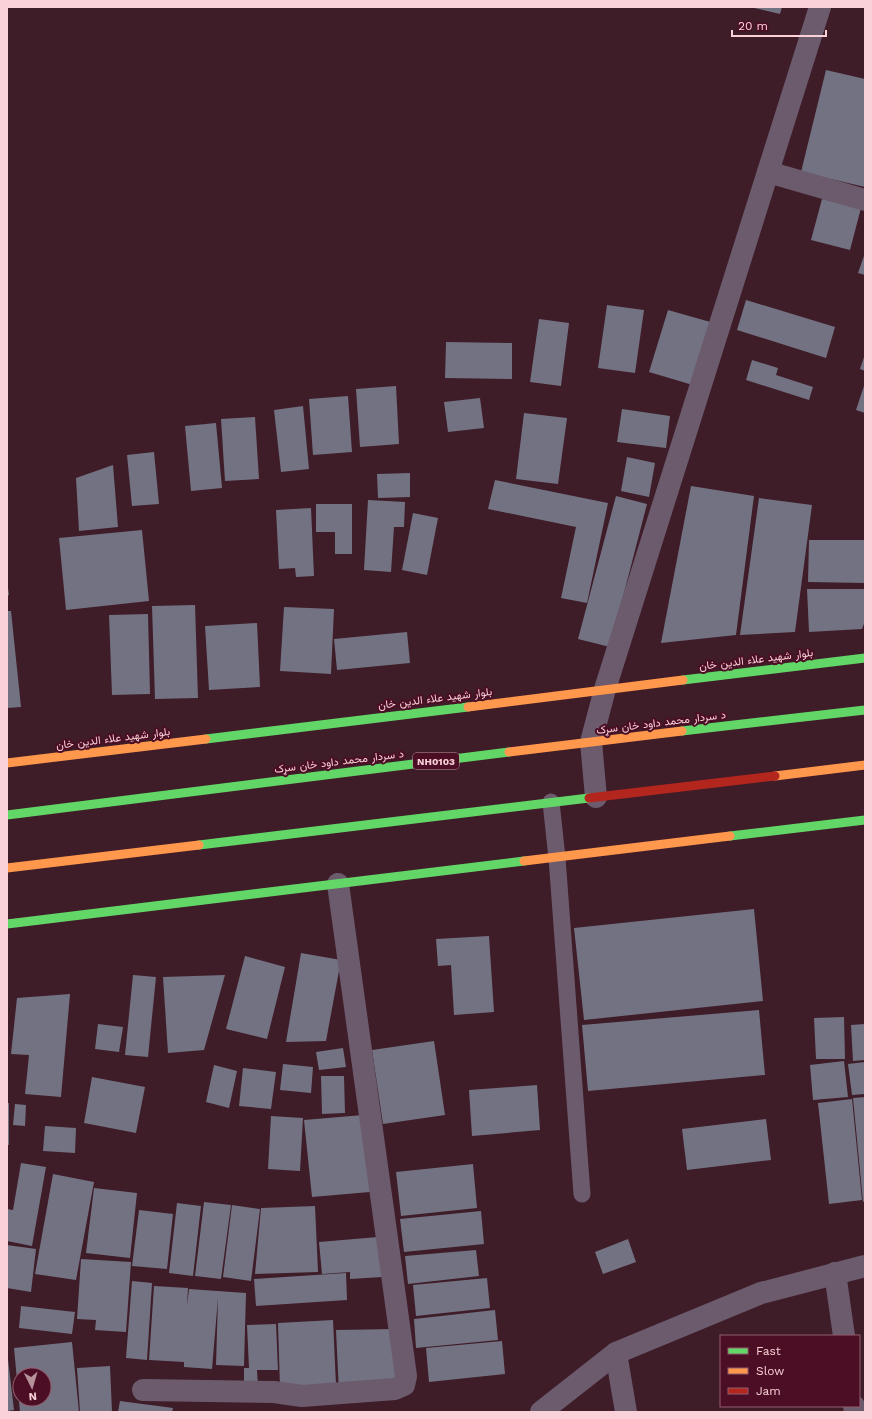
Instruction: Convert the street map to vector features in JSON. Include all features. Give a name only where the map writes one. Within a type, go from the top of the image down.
[{"type":"main road","name":"بلوار شهید علاء الدین خان","points":[[7,763],[865,658]]},
{"type":"main road","name":"د سردار محمد داود خان سړک","points":[[7,815],[590,742],[865,710]]},
{"type":"main road","points":[[7,868],[865,765]]},
{"type":"main road","points":[[7,924],[865,820]]},
{"type":"street","points":[[596,797],[590,742],[605,689],[820,7]]},
{"type":"street","points":[[768,172],[865,200]]},
{"type":"street","points":[[143,1390],[274,1392],[303,1404],[395,1389],[404,1385],[406,1376],[338,884]]},
{"type":"street","points":[[541,1412],[616,1353],[761,1293],[865,1266]]},
{"type":"street","points":[[835,1274],[844,1335]]},
{"type":"street","points":[[616,1353],[626,1412]]},
{"type":"lane","points":[[551,802],[557,858],[582,1194]]},
{"type":"building","points":[[750,7],[782,7],[780,14]]},
{"type":"building","points":[[826,70],[865,79],[865,187],[801,172]]},
{"type":"building","points":[[822,199],[861,208],[850,250],[811,240]]},
{"type":"building","points":[[865,253],[865,275],[858,273]]},
{"type":"building","points":[[746,300],[835,327],[826,358],[737,330]]},
{"type":"building","points":[[607,305],[644,310],[635,373],[598,368]]},
{"type":"building","points":[[668,310],[714,323],[696,386],[649,372]]},
{"type":"building","points":[[539,319],[569,323],[561,386],[530,382]]},
{"type":"building","points":[[446,342],[512,343],[512,379],[445,378]]},
{"type":"building","points":[[865,354],[865,371],[860,369]]},
{"type":"building","points":[[752,360],[778,368],[776,375],[813,387],[809,400],[746,380]]},
{"type":"building","points":[[865,383],[865,413],[856,410]]},
{"type":"building","points":[[396,386],[399,444],[360,447],[356,389]]},
{"type":"building","points":[[348,396],[352,452],[313,455],[309,399]]},
{"type":"building","points":[[480,398],[484,428],[448,432],[444,402]]},
{"type":"building","points":[[303,406],[309,469],[281,472],[274,410]]},
{"type":"building","points":[[622,409],[670,416],[666,448],[617,442]]},
{"type":"building","points":[[524,413],[567,418],[558,484],[516,479]]},
{"type":"building","points":[[255,417],[259,479],[225,481],[221,419]]},
{"type":"building","points":[[216,423],[222,488],[191,491],[185,426]]},
{"type":"building","points":[[154,452],[159,504],[132,506],[127,455]]},
{"type":"building","points":[[627,457],[655,463],[649,497],[621,491]]},
{"type":"building","points":[[113,465],[118,527],[79,531],[76,478]]},
{"type":"building","points":[[410,473],[410,497],[378,498],[377,474]]},
{"type":"building","points":[[495,480],[608,503],[587,603],[561,598],[576,527],[488,509]]},
{"type":"building","points":[[691,486],[754,496],[736,635],[661,643]]},
{"type":"building","points":[[616,496],[647,504],[610,647],[578,639]]},
{"type":"building","points":[[759,498],[812,505],[795,632],[740,635]]},
{"type":"building","points":[[368,500],[405,502],[404,527],[394,527],[391,572],[364,570]]},
{"type":"building","points":[[316,504],[352,504],[352,554],[335,554],[335,532],[316,532]]},
{"type":"building","points":[[311,508],[314,576],[296,577],[295,568],[279,569],[276,510]]},
{"type":"building","points":[[413,513],[438,518],[427,575],[402,570]]},
{"type":"building","points":[[142,530],[149,601],[66,610],[59,538]]},
{"type":"building","points":[[809,540],[865,540],[865,583],[808,582]]},
{"type":"building","points":[[7,580],[9,595],[7,596]]},
{"type":"building","points":[[807,589],[865,589],[865,621],[862,629],[809,632]]},
{"type":"building","points":[[195,605],[198,698],[155,699],[152,606]]},
{"type":"building","points":[[284,607],[334,609],[331,674],[280,671]]},
{"type":"building","points":[[7,611],[11,611],[21,707],[7,708]]},
{"type":"building","points":[[148,614],[150,694],[112,695],[109,615]]},
{"type":"building","points":[[257,623],[260,687],[209,690],[205,626]]},
{"type":"building","points":[[407,632],[410,663],[337,670],[334,639]]},
{"type":"building","points":[[754,909],[763,1001],[584,1020],[574,928]]},
{"type":"building","points":[[489,936],[494,1012],[454,1015],[451,965],[438,966],[436,939]]},
{"type":"building","points":[[301,953],[341,960],[326,1041],[286,1042]]},
{"type":"building","points":[[245,956],[285,967],[267,1039],[226,1029]]},
{"type":"building","points":[[133,975],[156,977],[148,1057],[125,1055]]},
{"type":"building","points":[[225,975],[204,1050],[168,1053],[163,977]]},
{"type":"building","points":[[70,994],[61,1097],[25,1094],[29,1055],[11,1054],[17,998]]},
{"type":"building","points":[[759,1010],[765,1075],[588,1091],[582,1025]]},
{"type":"building","points":[[844,1017],[845,1059],[816,1059],[814,1018]]},
{"type":"building","points":[[98,1024],[123,1027],[119,1052],[95,1049]]},
{"type":"building","points":[[865,1024],[865,1060],[853,1061],[851,1025]]},
{"type":"building","points":[[434,1041],[445,1115],[383,1124],[372,1050]]},
{"type":"building","points":[[343,1048],[346,1067],[319,1070],[316,1052]]},
{"type":"building","points":[[844,1061],[848,1097],[813,1100],[810,1065]]},
{"type":"building","points":[[865,1062],[865,1094],[852,1095],[848,1064]]},
{"type":"building","points":[[283,1064],[313,1067],[311,1093],[280,1090]]},
{"type":"building","points":[[214,1065],[237,1071],[229,1108],[206,1102]]},
{"type":"building","points":[[243,1068],[276,1072],[271,1109],[239,1106]]},
{"type":"building","points":[[321,1076],[344,1076],[345,1113],[322,1114]]},
{"type":"building","points":[[92,1077],[145,1087],[136,1133],[84,1123]]},
{"type":"building","points":[[537,1085],[540,1130],[472,1136],[469,1090]]},
{"type":"building","points":[[865,1097],[865,1201],[863,1202],[853,1098]]},
{"type":"building","points":[[852,1099],[862,1200],[829,1204],[818,1103]]},
{"type":"building","points":[[7,1103],[9,1103],[9,1145],[7,1145]]},
{"type":"building","points":[[15,1104],[26,1105],[25,1126],[13,1125]]},
{"type":"building","points":[[363,1115],[370,1192],[312,1197],[304,1120]]},
{"type":"building","points":[[271,1116],[303,1118],[300,1171],[268,1169]]},
{"type":"building","points":[[766,1119],[771,1160],[687,1170],[682,1129]]},
{"type":"building","points":[[45,1126],[76,1128],[75,1153],[43,1151]]},
{"type":"building","points":[[21,1163],[46,1167],[32,1246],[7,1241],[7,1209],[13,1210]]},
{"type":"building","points":[[473,1164],[477,1208],[401,1216],[396,1172]]},
{"type":"building","points":[[53,1174],[94,1182],[76,1280],[35,1274]]},
{"type":"building","points":[[94,1188],[137,1193],[130,1258],[86,1253]]},
{"type":"building","points":[[204,1202],[231,1205],[221,1279],[195,1276]]},
{"type":"building","points":[[177,1203],[201,1206],[193,1276],[169,1273]]},
{"type":"building","points":[[232,1205],[260,1209],[251,1281],[223,1277]]},
{"type":"building","points":[[315,1206],[318,1272],[255,1274],[261,1208]]},
{"type":"building","points":[[139,1210],[173,1214],[167,1269],[132,1266]]},
{"type":"building","points":[[481,1211],[484,1244],[404,1252],[400,1219]]},
{"type":"building","points":[[378,1237],[382,1277],[350,1279],[350,1272],[322,1274],[319,1242]]},
{"type":"building","points":[[628,1239],[636,1262],[603,1274],[595,1252]]},
{"type":"building","points":[[7,1245],[36,1249],[31,1292],[7,1288]]},
{"type":"building","points":[[476,1250],[479,1276],[408,1284],[405,1256]]},
{"type":"building","points":[[81,1259],[131,1262],[126,1332],[95,1330],[96,1320],[77,1319]]},
{"type":"building","points":[[346,1273],[347,1300],[256,1306],[254,1279]]},
{"type":"building","points":[[487,1278],[490,1308],[416,1316],[413,1285]]},
{"type":"building","points":[[132,1281],[152,1283],[147,1360],[126,1358]]},
{"type":"building","points":[[154,1286],[188,1288],[187,1306],[189,1289],[246,1293],[244,1366],[216,1365],[218,1298],[212,1369],[184,1367],[184,1362],[149,1360]]},
{"type":"building","points":[[21,1306],[75,1312],[72,1334],[19,1328]]},
{"type":"building","points":[[495,1310],[498,1340],[416,1348],[414,1319]]},
{"type":"building","points":[[333,1320],[336,1385],[280,1388],[278,1323]]},
{"type":"building","points":[[276,1324],[278,1370],[257,1370],[258,1387],[244,1388],[244,1368],[249,1368],[247,1325]]},
{"type":"building","points":[[395,1329],[397,1389],[339,1393],[336,1330]]},
{"type":"building","points":[[502,1341],[505,1374],[429,1382],[426,1348]]},
{"type":"building","points":[[72,1342],[79,1412],[20,1412],[20,1407],[52,1407],[52,1367],[16,1367],[14,1348]]},
{"type":"building","points":[[7,1351],[12,1393],[12,1407],[14,1407],[14,1410],[7,1411]]},
{"type":"building","points":[[110,1366],[112,1412],[80,1412],[77,1368]]},
{"type":"building","points":[[120,1401],[173,1408],[172,1412],[118,1412]]},
{"type":"traffic: fast","points":[[683,680],[865,658]]},
{"type":"traffic: fast","points":[[206,739],[468,707]]},
{"type":"traffic: fast","points":[[682,731],[865,710]]},
{"type":"traffic: fast","points":[[7,815],[509,752]]},
{"type":"traffic: fast","points":[[199,845],[589,798]]},
{"type":"traffic: fast","points":[[730,836],[865,820]]},
{"type":"traffic: fast","points":[[7,924],[524,861]]},
{"type":"traffic: slow","points":[[468,707],[683,680]]},
{"type":"traffic: slow","points":[[509,752],[682,731]]},
{"type":"traffic: slow","points":[[7,763],[206,739]]},
{"type":"traffic: slow","points":[[775,776],[865,765]]},
{"type":"traffic: slow","points":[[524,861],[730,836]]},
{"type":"traffic: slow","points":[[7,868],[199,845]]},
{"type":"traffic: jam","points":[[589,798],[775,776]]}]
